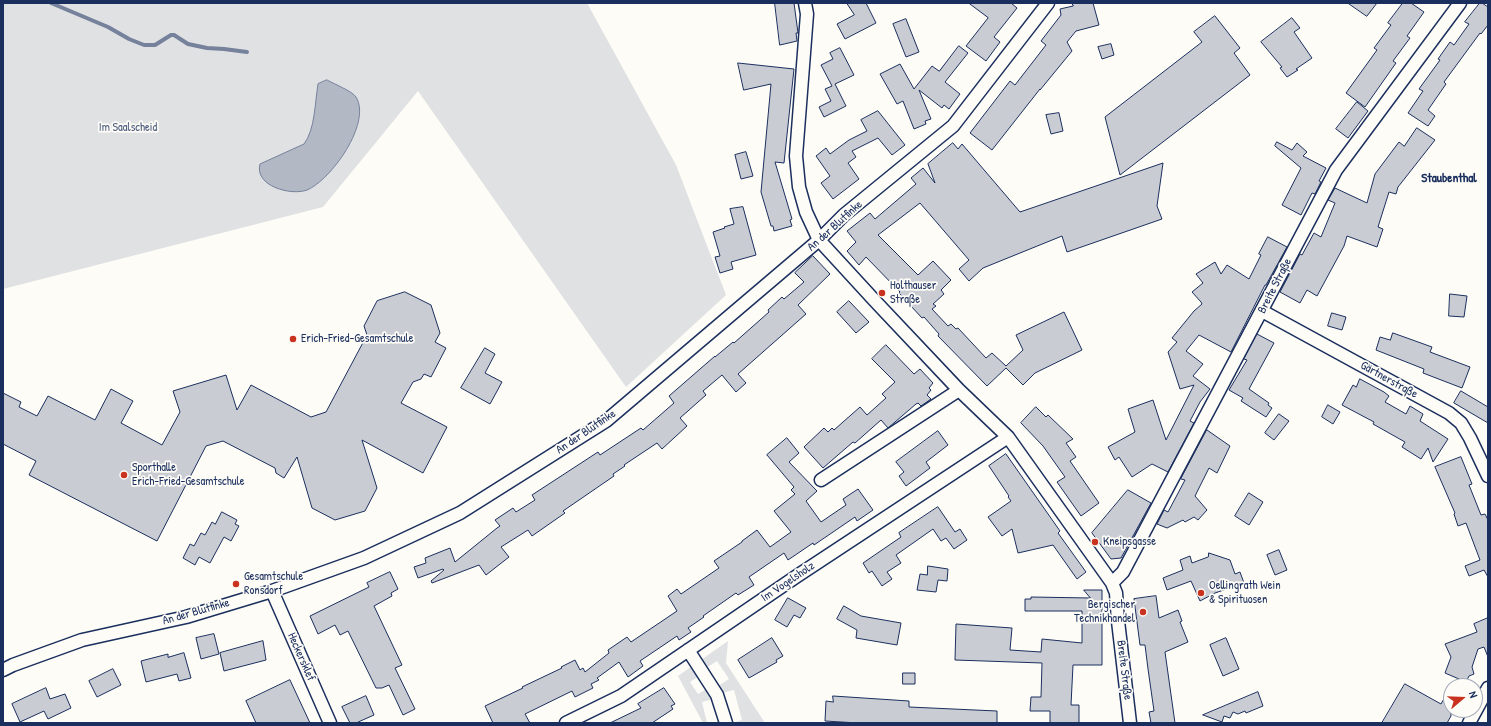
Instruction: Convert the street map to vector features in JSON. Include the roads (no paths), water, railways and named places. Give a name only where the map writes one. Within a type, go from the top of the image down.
[{"type":"street","points":[[805,3],[807,14],[796,156],[799,187],[806,212],[819,240],[875,302],[959,390],[1008,437],[1114,588]]},
{"type":"street","name":"An der Blutfinke","points":[[3,670],[82,640],[186,616],[272,591],[364,558],[460,513],[606,421],[819,240],[844,215],[953,126],[1048,3]]},
{"type":"street","name":"Breite Straße","points":[[1130,723],[1114,588],[1336,170],[1460,3]]},
{"type":"street","name":"Gärtnerstraße","points":[[1262,311],[1449,413],[1461,423],[1470,438],[1488,476]]},
{"type":"street","points":[[821,480],[959,390]]},
{"type":"street","name":"Im Vogelsholz","points":[[566,723],[621,696],[797,576],[1008,437]]},
{"type":"street","name":"Heckersklef","points":[[272,591],[330,723]]},
{"type":"street","points":[[688,650],[717,696],[726,723]]},
{"type":"street","points":[[1468,723],[1488,688]]},
{"type":"waterway","points":[[51,3],[108,27],[129,39],[144,45],[155,45],[171,35],[174,35],[188,44],[207,48],[247,52]]},
{"type":"place","name":"Holthauser Straße","points":[[882,293]]},
{"type":"place","name":"Erich-Fried-Gesamtschule","points":[[293,339]]},
{"type":"place","name":"Sporthalle Erich-Fried-Gesamtschule","points":[[124,475]]},
{"type":"place","name":"Kneipsgasse","points":[[1095,542]]},
{"type":"place","name":"Gesamtschule Ronsdorf","points":[[236,584]]},
{"type":"place","name":"Oellingrath Wein & Spirituosen","points":[[1201,593]]},
{"type":"place","name":"Bergischer Technikhandel","points":[[1143,612]]},
{"type":"district","name":"Staubenthal","points":[[1449,179]]},
{"type":"park label","name":"Im Saalscheid","points":[[128,128]]}]
